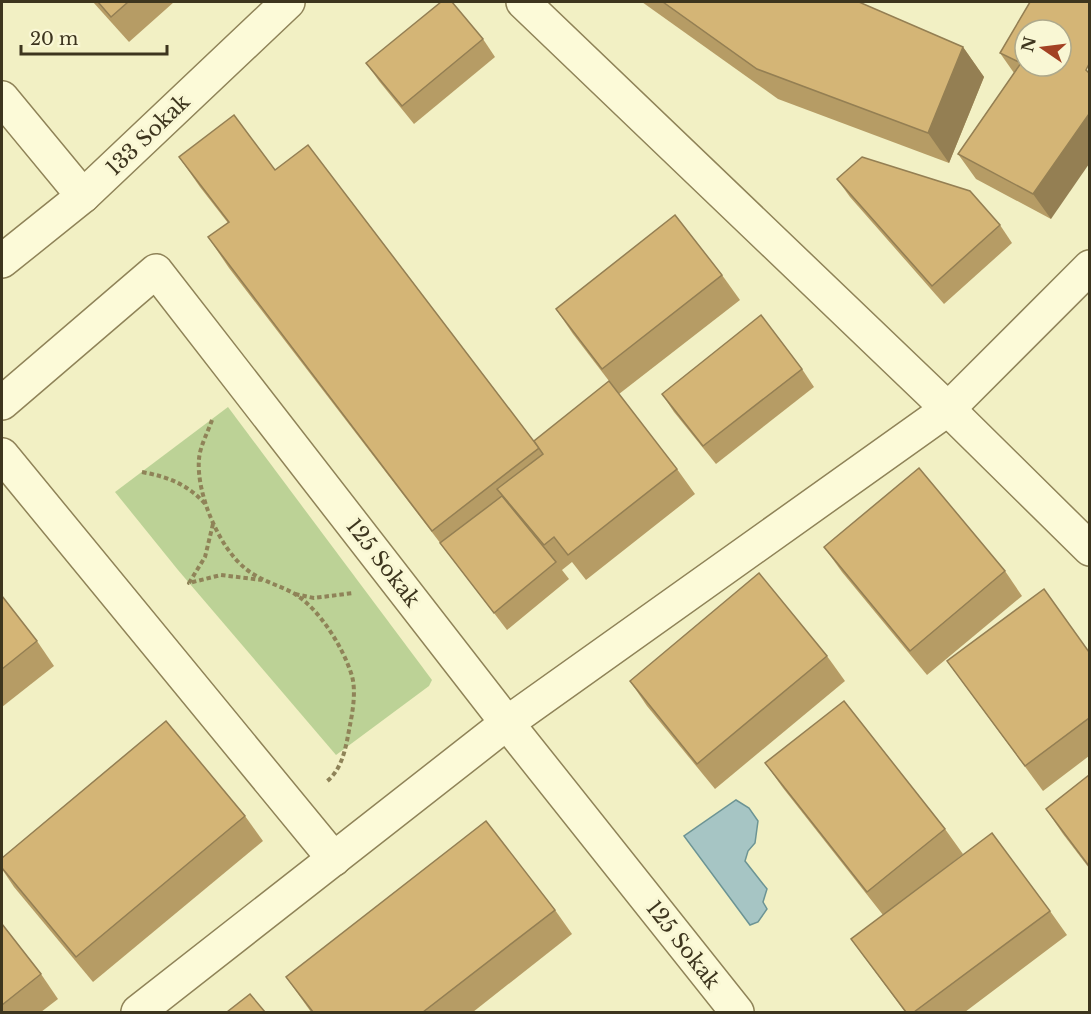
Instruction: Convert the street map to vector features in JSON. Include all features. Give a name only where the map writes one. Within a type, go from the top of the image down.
[{"type":"street","name":"133 Sokak","points":[[2,261],[83,196],[288,2]]},
{"type":"street","points":[[522,2],[948,409],[1089,549]]},
{"type":"street","points":[[2,98],[83,196]]},
{"type":"street","points":[[138,1012],[507,723],[948,409],[1089,267]]},
{"type":"street","name":"125 Sokak","points":[[2,403],[156,272],[507,723],[737,1012]]},
{"type":"street","points":[[2,455],[334,859]]},
{"type":"path","points":[[212,420],[199,458],[206,506],[227,548],[245,568],[265,581],[294,594],[314,598],[355,592]]},
{"type":"path","points":[[142,472],[181,483],[196,494],[206,506]]},
{"type":"path","points":[[213,523],[205,557],[189,583],[220,575],[265,581]]},
{"type":"path","points":[[294,594],[308,605],[326,627],[346,660],[352,677],[354,696],[345,750]]},
{"type":"green space","points":[[228,407],[432,680],[429,686],[336,755],[178,570],[115,492]]},
{"type":"water","points":[[736,800],[749,808],[758,821],[755,843],[748,851],[745,861],[767,889],[763,902],[767,909],[758,922],[750,925],[684,836]]},
{"type":"building","points":[[98,2],[128,2],[111,17]]},
{"type":"building","points":[[441,2],[452,2],[483,39],[402,106],[366,63]]},
{"type":"building","points":[[663,2],[859,2],[963,47],[928,133],[757,69]]},
{"type":"building","points":[[1030,2],[1089,2],[1089,64],[1086,70],[1089,73],[1089,114],[1033,194],[958,154],[1013,75],[1013,78],[1073,78],[1073,18],[1021,18]]},
{"type":"building","points":[[1013,31],[1013,59],[1000,53]]},
{"type":"building","points":[[234,115],[275,170],[308,145],[539,448],[432,531],[208,237],[229,222],[179,157]]},
{"type":"building","points":[[862,157],[970,191],[1000,225],[932,286],[837,179]]},
{"type":"building","points":[[675,215],[722,275],[602,369],[556,309]]},
{"type":"building","points":[[761,315],[802,369],[703,446],[662,394]]},
{"type":"building","points":[[609,381],[677,469],[568,555],[554,537],[544,545],[497,489],[543,454],[534,441]]},
{"type":"building","points":[[919,468],[1005,571],[910,651],[824,547]]},
{"type":"building","points":[[502,496],[556,562],[494,613],[440,543]]},
{"type":"building","points":[[759,573],[827,656],[697,764],[630,681]]},
{"type":"building","points":[[1044,589],[1089,652],[1089,718],[1025,766],[947,661]]},
{"type":"building","points":[[2,596],[37,641],[2,669]]},
{"type":"building","points":[[844,701],[945,829],[867,892],[765,763]]},
{"type":"building","points":[[166,721],[245,816],[76,957],[2,868],[2,858]]},
{"type":"building","points":[[1089,775],[1089,866],[1046,809]]},
{"type":"building","points":[[486,821],[555,910],[423,1012],[313,1012],[286,977]]},
{"type":"building","points":[[992,833],[1050,911],[914,1012],[906,1012],[851,939]]},
{"type":"building","points":[[2,924],[41,974],[2,1005]]},
{"type":"building","points":[[250,994],[265,1012],[227,1012]]}]
